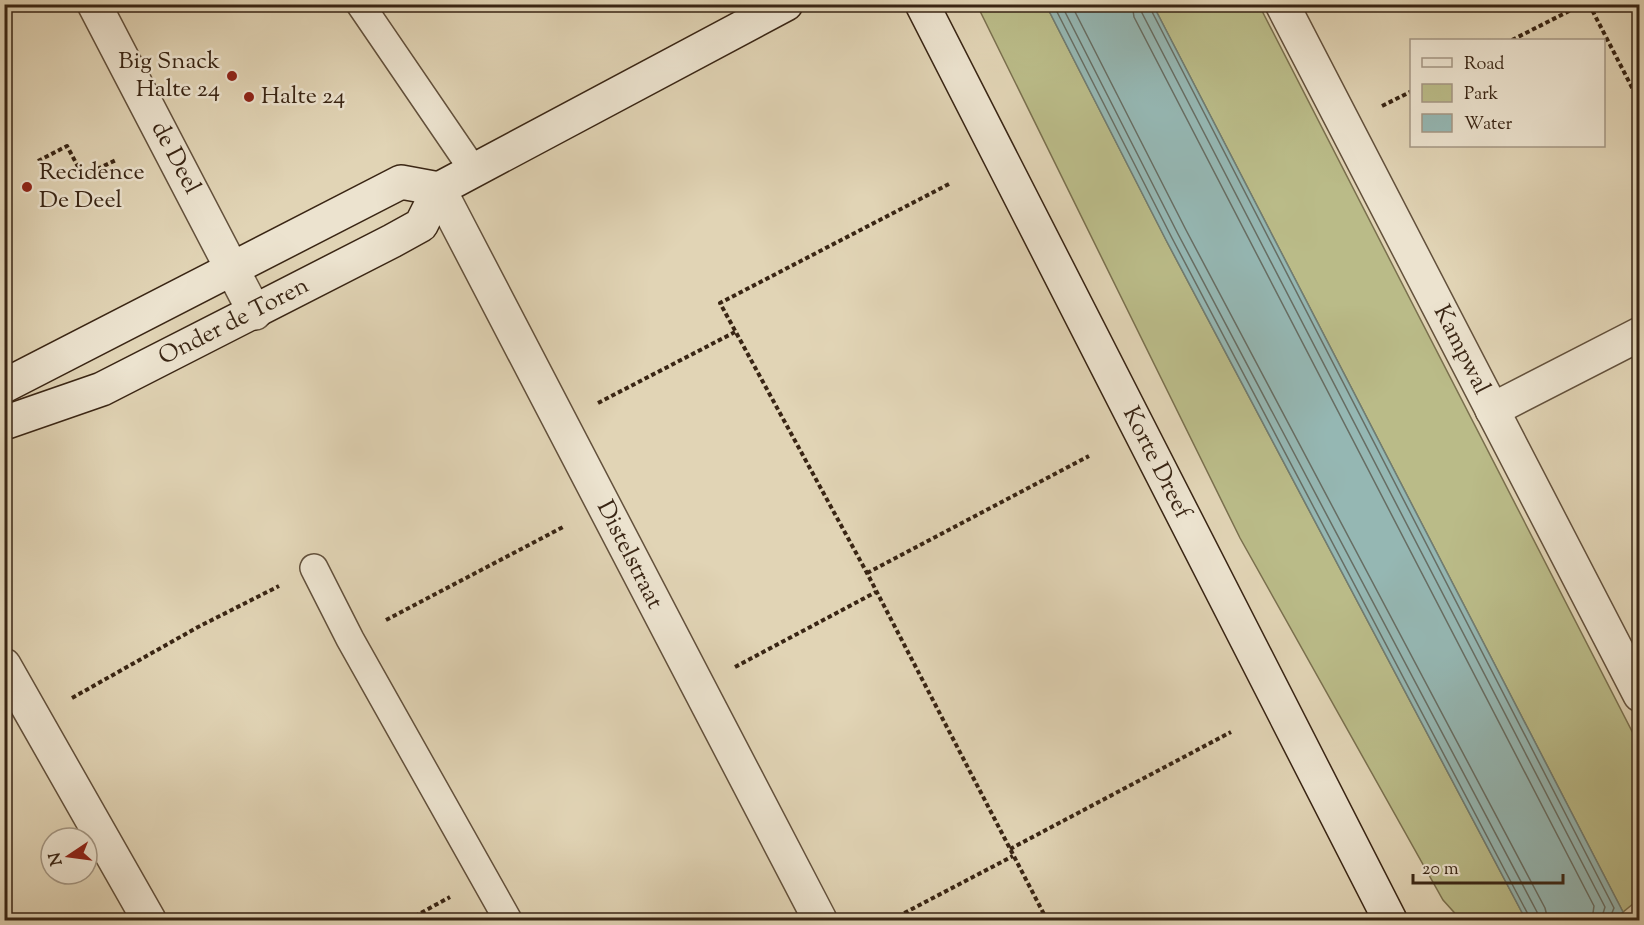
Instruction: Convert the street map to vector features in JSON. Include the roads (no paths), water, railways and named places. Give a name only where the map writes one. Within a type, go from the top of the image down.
[{"type":"street","name":"de Deel","points":[[94,4],[255,313]]},
{"type":"street","points":[[439,189],[786,4]]},
{"type":"street","name":"Korte Dreef","points":[[921,4],[1390,921]]},
{"type":"street","name":"Kampwal","points":[[1282,4],[1640,695]]},
{"type":"street","name":"Onder de Toren","points":[[4,386],[401,182],[439,189],[421,225],[255,313],[102,389],[4,423]]},
{"type":"street","name":"Distelstraat","points":[[439,189],[820,921]]},
{"type":"street","points":[[1492,410],[1640,334]]},
{"type":"street","points":[[4,665],[149,921]]},
{"type":"lane","points":[[360,4],[474,171]]},
{"type":"lane","points":[[314,568],[350,639],[508,921]]},
{"type":"water","points":[[1046,5],[1153,5],[1623,912],[1615,920],[1526,920],[1166,240]]},
{"type":"place","name":"Big Snack Halte 24","points":[[232,76]]},
{"type":"place","name":"Halte 24","points":[[249,97]]},
{"type":"place","name":"Recidence De Deel","points":[[27,187]]}]
